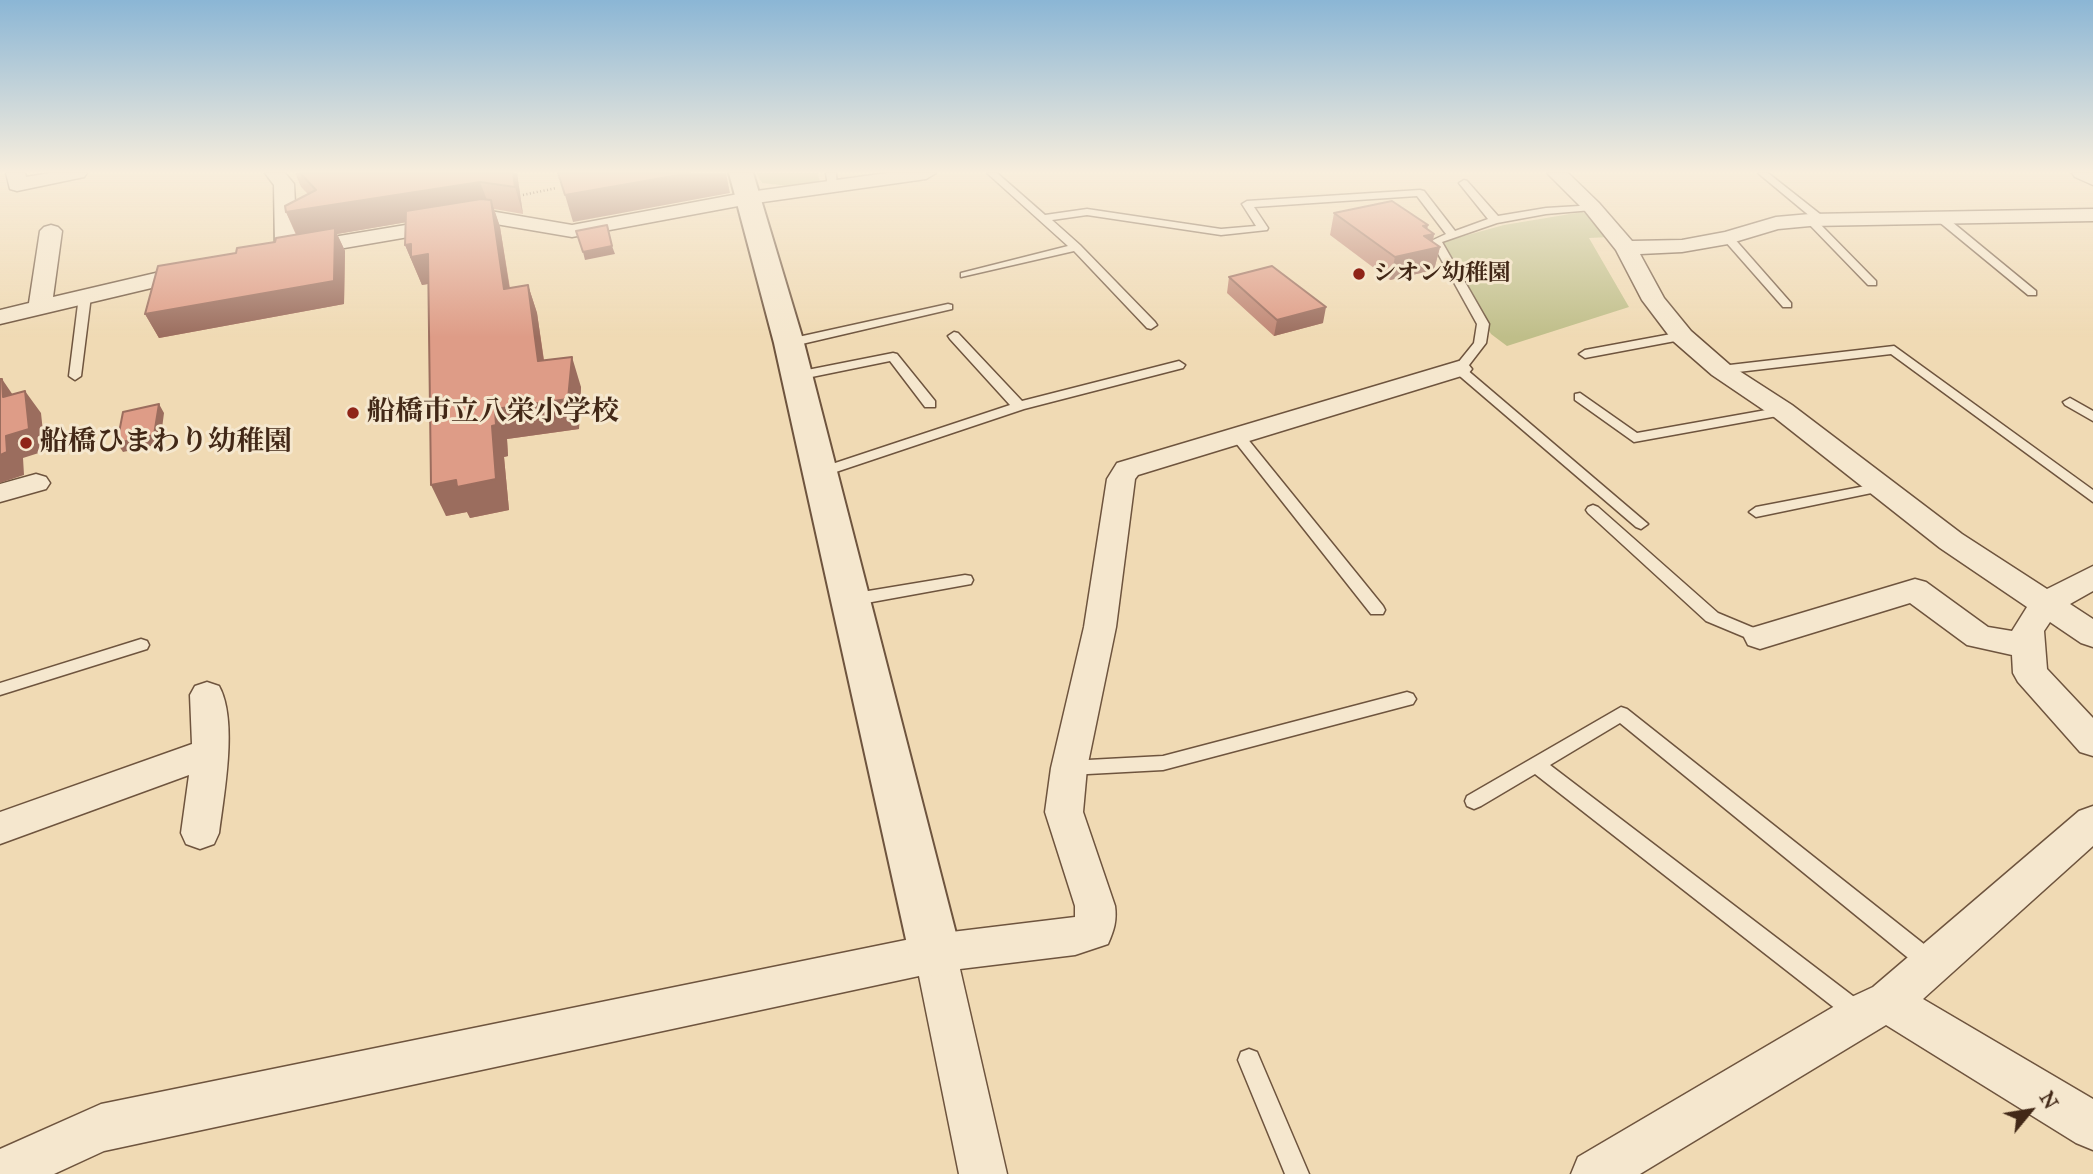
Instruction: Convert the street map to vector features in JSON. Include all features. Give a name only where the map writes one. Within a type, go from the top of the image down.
[{"type":"street","points":[[285,228],[286,251]]},
{"type":"street","points":[[259,257],[425,228]]},
{"type":"street","points":[[549,228],[572,232],[588,228]]},
{"type":"street","points":[[757,228],[793,359],[935,953],[983,1174]]},
{"type":"street","points":[[1609,228],[1626,248],[1654,300],[1682,336],[1721,370],[1783,411],[1951,541],[2093,635]]},
{"type":"street","points":[[1626,248],[1682,246],[1728,238],[1761,228]]},
{"type":"street","points":[[40,307],[51,231]]},
{"type":"street","points":[[0,317],[219,266]]},
{"type":"street","points":[[0,1174],[101,1128],[935,953],[1075,936],[1093,930],[1096,906],[1064,812],[1069,768],[1100,627],[1121,479],[1127,469],[1459,369]]},
{"type":"street","points":[[0,493],[36,483]]},
{"type":"street","points":[[2093,577],[2045,604],[2028,631],[2030,673],[2093,742]]},
{"type":"street","points":[[1760,637],[1915,590],[1979,637],[2029,646]]},
{"type":"street","points":[[200,833],[211,752],[207,695]]},
{"type":"street","points":[[0,828],[211,752]]},
{"type":"street","points":[[1595,1174],[1874,1009],[2093,822]]},
{"type":"street","points":[[1874,1009],[2093,1126]]},
{"type":"lane","points":[[1055,228],[1151,325]]},
{"type":"lane","points":[[1193,228],[1221,232],[1263,228]]},
{"type":"lane","points":[[1447,228],[1452,234]]},
{"type":"lane","points":[[1471,228],[1436,241],[1483,324],[1485,334],[1482,343],[1459,369],[1641,524]]},
{"type":"lane","points":[[1822,228],[1872,283]]},
{"type":"lane","points":[[1953,228],[2032,293]]},
{"type":"lane","points":[[1728,238],[1787,305]]},
{"type":"lane","points":[[965,275],[1076,247]]},
{"type":"lane","points":[[75,376],[85,296]]},
{"type":"lane","points":[[793,359],[948,307]]},
{"type":"lane","points":[[954,336],[1019,406]]},
{"type":"lane","points":[[1585,354],[1682,336]]},
{"type":"lane","points":[[1721,370],[1894,351],[2093,497]]},
{"type":"lane","points":[[793,359],[893,357],[930,404]]},
{"type":"lane","points":[[820,473],[1019,406],[1178,365]]},
{"type":"lane","points":[[1580,397],[1634,438],[1783,411]]},
{"type":"lane","points":[[2070,402],[2093,417]]},
{"type":"lane","points":[[1237,435],[1377,610]]},
{"type":"lane","points":[[1756,512],[1881,487]]},
{"type":"lane","points":[[1593,510],[1712,617],[1760,637]]},
{"type":"lane","points":[[850,600],[965,580]]},
{"type":"lane","points":[[0,689],[141,645]]},
{"type":"lane","points":[[1069,768],[1163,763],[1407,699]]},
{"type":"lane","points":[[1474,801],[1621,714],[1931,962]]},
{"type":"lane","points":[[1536,764],[1874,1009]]},
{"type":"lane","points":[[1249,1060],[1297,1174]]},
{"type":"shaded area","points":[[1494,228],[1603,228],[1610,237],[1589,238],[1629,307],[1507,346],[1491,334],[1442,242]]},
{"type":"building","points":[[335,228],[334,281],[145,314],[158,266],[236,253],[237,248],[275,242],[276,238]]},
{"type":"building","points":[[406,228],[495,228],[504,289],[528,285],[538,361],[572,357],[568,399],[495,409],[496,425],[492,426],[496,479],[457,487],[456,480],[431,485],[428,254],[411,257],[411,244],[405,245]]},
{"type":"building","points":[[608,228],[612,246],[583,252],[576,231]]},
{"type":"building","points":[[1354,228],[1425,228],[1434,234],[1424,236],[1440,247],[1395,257]]},
{"type":"building","points":[[1272,266],[1326,307],[1277,320],[1229,277]]},
{"type":"building","points":[[0,379],[3,397],[25,391],[29,429],[6,436],[7,452],[0,455]]},
{"type":"building","points":[[159,404],[154,435],[117,443],[123,412]]},
{"type":"place","name":"シオン幼稚園","points":[[1359,274]]},
{"type":"place","name":"船橋市立八栄小学校","points":[[353,413]]},
{"type":"place","name":"船橋ひまわり幼稚園","points":[[26,443]]}]
